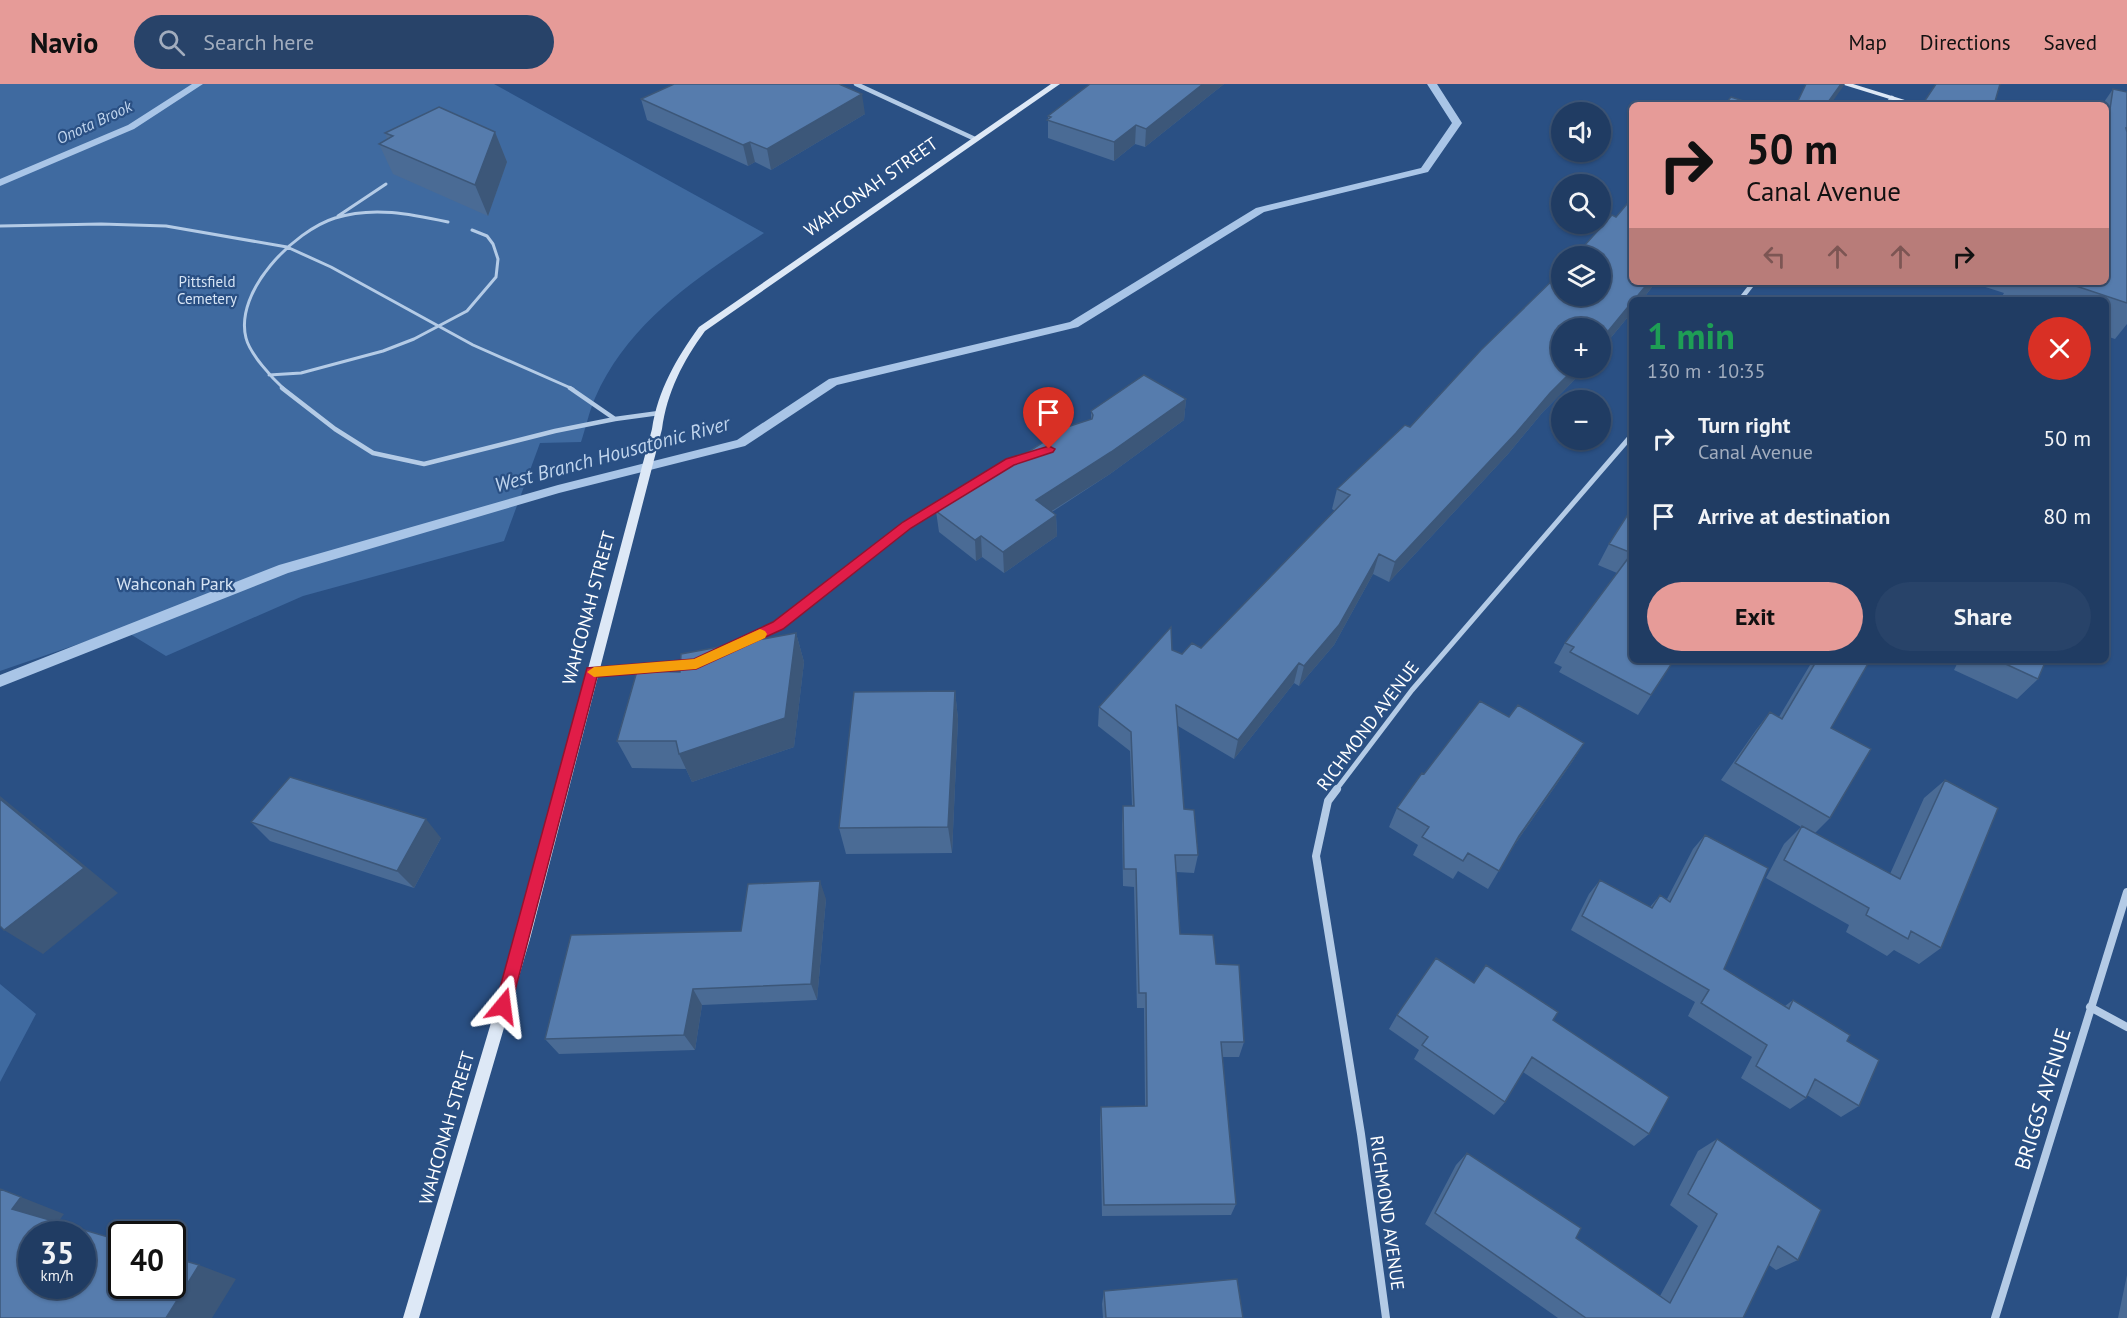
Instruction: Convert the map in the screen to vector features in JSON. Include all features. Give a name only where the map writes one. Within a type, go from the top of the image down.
[{"type":"street","points":[[856,84],[975,139]]},
{"type":"street","name":"WAHCONAH STREET","points":[[411,1318],[523,939],[657,429],[658,413],[677,362],[702,329],[1056,84]]},
{"type":"street","points":[[1845,84],[1906,102]]},
{"type":"street","points":[[1889,102],[1892,98]]},
{"type":"street","points":[[1742,297],[1752,285]]},
{"type":"street","name":"RICHMOND AVENUE","points":[[1386,1318],[1361,1134],[1316,856],[1328,801],[1412,690],[1629,438]]},
{"type":"street","points":[[727,650],[778,626],[907,525],[1010,462],[1032,455]]},
{"type":"street","points":[[592,672],[696,664]]},
{"type":"street","name":"BRIGGS AVENUE","points":[[1995,1318],[2127,892]]},
{"type":"street","points":[[2090,1007],[2127,1027]]},
{"type":"lane","points":[[336,218],[386,184]]},
{"type":"lane","points":[[448,222],[404,212],[361,213],[336,218],[321,224],[287,247],[254,288],[244,321],[246,339],[268,375],[335,429],[374,453],[424,464],[555,431],[658,413]]},
{"type":"lane","points":[[0,226],[101,224],[166,226],[287,247],[331,267],[473,345],[579,392],[615,419]]},
{"type":"lane","points":[[268,375],[301,373],[339,364],[414,339],[467,311],[496,277],[498,259],[493,244],[487,236],[472,230]]},
{"type":"green space","name":"Pittsfield Cemetery","points":[[0,84],[494,84],[764,233],[667,303],[626,346],[609,371],[595,398],[581,442],[540,443],[504,541],[303,596],[166,656],[122,629],[0,671]]},
{"type":"green space","points":[[0,984],[36,1014],[0,1082]]},
{"type":"building","points":[[674,84],[839,84],[862,94],[767,149],[750,142],[743,145],[641,99]]},
{"type":"building","points":[[1090,84],[1203,84],[1146,129],[1136,125],[1114,142],[1047,120],[1051,117],[1048,116]]},
{"type":"building","points":[[1806,84],[1841,84],[1828,102],[1797,102]]},
{"type":"building","points":[[1936,84],[2000,84],[1995,102],[1924,102]]},
{"type":"building","points":[[2113,89],[2127,92],[2127,303],[2073,285],[2109,285],[2109,116]]},
{"type":"building","points":[[1731,97],[1747,102],[1727,102]]},
{"type":"building","points":[[439,107],[495,132],[475,185],[379,144],[393,136],[385,133]]},
{"type":"building","points":[[1629,202],[1629,285],[1646,285],[1636,297],[1629,297],[1629,306],[1611,328],[1611,318],[1551,318],[1551,378],[1565,378],[1551,390],[1516,433],[1395,562],[1379,554],[1339,625],[1304,666],[1299,663],[1238,740],[1176,705],[1184,809],[1194,810],[1198,855],[1175,855],[1180,934],[1213,935],[1216,964],[1239,965],[1244,1042],[1221,1042],[1236,1204],[1104,1205],[1101,1107],[1147,1106],[1146,993],[1139,993],[1136,869],[1124,869],[1123,806],[1134,806],[1131,732],[1099,707],[1171,627],[1172,650],[1182,654],[1192,643],[1201,648],[1350,495],[1337,489],[1405,425],[1410,427],[1481,350],[1551,282],[1551,306],[1611,306],[1611,246],[1584,246],[1595,234],[1611,234],[1612,215],[1616,217]]},
{"type":"building","points":[[1144,375],[1186,399],[1111,452],[1036,500],[1056,515],[1003,552],[981,536],[975,540],[936,511],[1067,427],[1092,419],[1091,411]]},
{"type":"building","points":[[1629,513],[1629,552],[1609,544]]},
{"type":"building","points":[[1629,557],[1629,663],[1672,663],[1651,695],[1570,652],[1574,647],[1565,643]]},
{"type":"building","points":[[796,633],[785,718],[679,754],[676,741],[617,741],[637,671],[680,672],[681,654]]},
{"type":"building","points":[[1815,663],[1868,663],[1831,728],[1871,749],[1830,818],[1735,763],[1770,712],[1782,719]]},
{"type":"building","points":[[2003,663],[2045,663],[2038,679]]},
{"type":"building","points":[[955,691],[948,827],[839,828],[854,692]]},
{"type":"building","points":[[1480,701],[1509,717],[1518,705],[1584,743],[1519,836],[1499,871],[1468,853],[1463,861],[1422,837],[1429,827],[1397,808]]},
{"type":"building","points":[[290,777],[426,819],[397,871],[251,822]]},
{"type":"building","points":[[1945,780],[1998,808],[1941,948],[1911,931],[1908,939],[1866,915],[1869,908],[1784,860],[1802,826],[1900,879]]},
{"type":"building","points":[[0,799],[84,868],[4,930],[0,926]]},
{"type":"building","points":[[1705,835],[1768,868],[1724,969],[1789,1009],[1793,1000],[1850,1035],[1847,1041],[1879,1060],[1859,1106],[1815,1079],[1806,1098],[1756,1066],[1767,1045],[1701,1003],[1709,990],[1582,916],[1600,880],[1652,908],[1660,895],[1670,902]]},
{"type":"building","points":[[820,881],[811,984],[693,989],[684,1035],[545,1039],[571,935],[741,931],[748,884]]},
{"type":"building","points":[[1436,958],[1474,983],[1486,965],[1558,1012],[1553,1020],[1669,1097],[1649,1134],[1532,1057],[1505,1102],[1422,1045],[1428,1037],[1397,1015]]},
{"type":"building","points":[[1717,1139],[1821,1210],[1798,1260],[1778,1246],[1743,1318],[1586,1318],[1435,1213],[1467,1153],[1581,1228],[1576,1238],[1670,1303],[1717,1214],[1688,1194]]},
{"type":"building","points":[[0,1189],[21,1197],[12,1209],[53,1221],[18,1221],[18,1299],[96,1299],[96,1233],[108,1237],[108,1299],[178,1299],[166,1318],[0,1318]]},
{"type":"building","points":[[186,1261],[199,1265],[186,1286]]},
{"type":"building","points":[[1237,1279],[1243,1318],[1106,1318],[1104,1291]]},
{"type":"waterway","name":"Onota Brook","points":[[0,183],[131,127],[198,84]]},
{"type":"waterway","name":"West Branch Housatonic River","points":[[0,681],[284,569],[558,489],[741,443],[833,382],[1074,325],[1260,210],[1424,170],[1457,123],[1432,84]]},
{"type":"slow traffic","points":[[594,672],[696,664],[760,634]]},
{"type":"route","points":[[503,1006],[523,939],[592,672],[696,664],[778,626],[907,525],[1010,462],[1049,449]]},
{"type":"park label","name":"Wahconah Park","points":[[175,584]]}]
